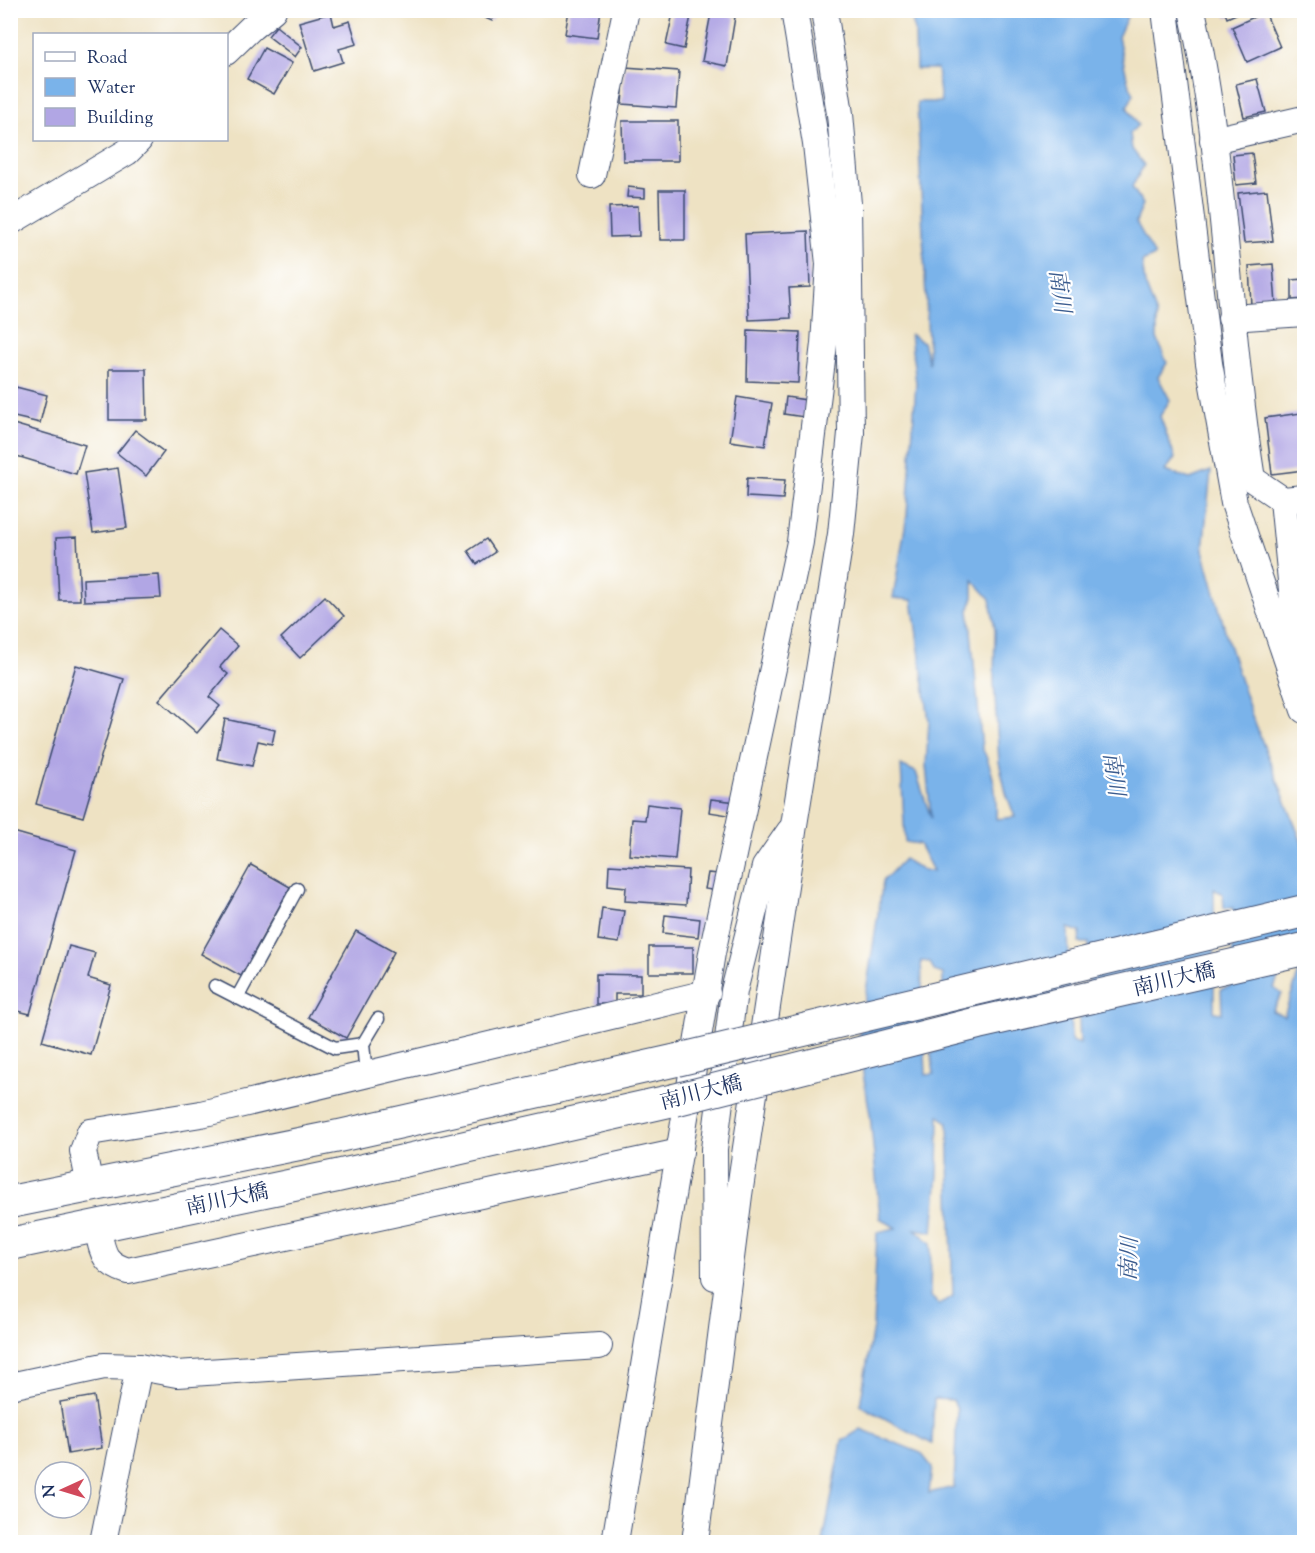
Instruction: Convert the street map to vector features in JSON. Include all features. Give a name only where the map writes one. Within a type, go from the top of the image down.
[{"type":"street","points":[[228,50],[273,10]]},
{"type":"street","points":[[592,174],[626,10]]},
{"type":"street","points":[[615,1542],[712,953],[800,542],[824,344],[829,264],[816,144],[794,10]]},
{"type":"street","points":[[695,1542],[724,1315],[794,825],[841,534],[851,433],[848,204],[840,114],[824,10]]},
{"type":"street","points":[[1165,10],[1209,363],[1234,503],[1299,686],[1305,710]]},
{"type":"street","points":[[1192,10],[1214,140],[1239,402],[1252,479],[1294,499],[1299,686]]},
{"type":"street","points":[[1214,140],[1305,119]]},
{"type":"street","points":[[10,222],[127,152],[138,141]]},
{"type":"street","points":[[1231,318],[1305,313]]},
{"type":"street","points":[[724,1315],[716,1285],[714,1149],[734,991],[765,867],[794,825]]},
{"type":"street","name":"南川大橋","points":[[10,1202],[339,1137],[677,1060],[1305,911]]},
{"type":"street","name":"南川大橋","points":[[10,1244],[97,1227],[674,1100],[978,1023],[1305,949]]},
{"type":"street","points":[[90,1186],[83,1151],[90,1132],[201,1114],[707,993]]},
{"type":"street","points":[[97,1227],[105,1258],[113,1266],[128,1271],[680,1152]]},
{"type":"street","points":[[10,1386],[104,1366],[139,1367],[177,1374],[599,1346]]},
{"type":"street","points":[[103,1542],[139,1367]]},
{"type":"lane","points":[[237,998],[297,889]]},
{"type":"lane","points":[[215,986],[335,1048],[363,1044]]},
{"type":"lane","points":[[366,1074],[363,1044],[378,1019]]},
{"type":"water","name":"南川","points":[[910,11],[1119,11],[1127,17],[1118,37],[1128,82],[1134,94],[1127,107],[1138,125],[1130,133],[1132,149],[1144,165],[1132,187],[1143,204],[1136,222],[1155,256],[1142,262],[1145,284],[1157,315],[1157,338],[1167,363],[1158,377],[1170,400],[1160,416],[1175,458],[1165,471],[1190,479],[1211,471],[1203,550],[1251,713],[1304,848],[1304,1232],[1296,1233],[1297,1252],[1304,1252],[1304,1542],[823,1542],[842,1441],[861,1429],[921,1453],[932,1467],[929,1493],[954,1487],[957,1410],[953,1400],[934,1399],[932,1444],[860,1405],[873,1327],[877,1232],[896,1228],[880,1218],[870,1114],[858,1044],[883,881],[904,859],[924,871],[933,871],[919,844],[905,842],[901,765],[916,772],[931,818],[926,765],[929,721],[912,600],[893,598],[907,515],[916,383],[910,334],[923,342],[929,364],[917,102],[941,102],[937,69],[916,69],[915,32]],"holes":[[[973,580],[990,599],[995,630],[994,681],[999,762],[1006,793],[1015,817],[996,819],[994,783],[982,748],[969,610],[973,600]],[[1214,889],[1223,894],[1224,908],[1233,908],[1232,986],[1221,989],[1222,1013],[1214,1012]],[[1068,928],[1080,932],[1079,943],[1089,943],[1089,1014],[1079,1018],[1080,1044],[1071,1041]],[[1291,946],[1294,967],[1299,972],[1284,1016],[1272,1011],[1282,994],[1274,988]],[[921,961],[930,962],[934,971],[943,974],[942,1049],[931,1053],[934,1074],[926,1075]],[[939,1115],[948,1123],[953,1296],[939,1304],[930,1296],[931,1243],[915,1229],[933,1232],[938,1174]]]},
{"type":"building","points":[[467,10],[496,10],[492,21]]},
{"type":"building","points":[[569,10],[601,10],[597,38],[565,34]]},
{"type":"building","points":[[1224,10],[1245,10],[1227,18]]},
{"type":"building","points":[[1265,12],[1280,47],[1247,62],[1232,27]]},
{"type":"building","points":[[331,13],[334,26],[350,21],[357,44],[339,49],[343,62],[314,71],[299,22]]},
{"type":"building","points":[[673,13],[691,16],[684,49],[666,45]]},
{"type":"building","points":[[711,13],[735,17],[727,66],[702,61]]},
{"type":"building","points":[[276,26],[302,47],[295,57],[268,36]]},
{"type":"building","points":[[264,48],[292,63],[274,94],[247,79]]},
{"type":"building","points":[[625,67],[679,71],[676,108],[622,104]]},
{"type":"building","points":[[1257,79],[1266,112],[1244,117],[1236,84]]},
{"type":"building","points":[[622,121],[678,121],[678,161],[623,161]]},
{"type":"building","points":[[1252,153],[1256,183],[1236,185],[1233,155]]},
{"type":"building","points":[[628,187],[645,189],[645,198],[627,197]]},
{"type":"building","points":[[659,190],[685,190],[685,240],[660,240]]},
{"type":"building","points":[[1267,190],[1273,241],[1244,243],[1238,193]]},
{"type":"building","points":[[638,206],[639,236],[610,237],[609,207]]},
{"type":"building","points":[[808,231],[810,287],[789,288],[791,318],[749,320],[745,234]]},
{"type":"building","points":[[1273,264],[1276,305],[1251,306],[1249,266]]},
{"type":"building","points":[[1304,279],[1304,299],[1292,300],[1292,280]]},
{"type":"building","points":[[748,330],[800,332],[798,383],[747,381]]},
{"type":"building","points":[[109,369],[146,369],[147,420],[109,420]]},
{"type":"building","points":[[16,387],[47,395],[40,423],[10,416]]},
{"type":"building","points":[[737,397],[772,403],[765,446],[730,441]]},
{"type":"building","points":[[786,397],[806,400],[804,417],[784,414]]},
{"type":"building","points":[[1301,413],[1304,470],[1272,474],[1265,418]]},
{"type":"building","points":[[10,423],[85,445],[76,474],[10,454]]},
{"type":"building","points":[[135,430],[164,452],[146,476],[117,453]]},
{"type":"building","points":[[118,468],[127,528],[93,533],[84,473]]},
{"type":"building","points":[[747,478],[785,480],[783,499],[746,497]]},
{"type":"building","points":[[77,537],[80,600],[59,600],[56,538]]},
{"type":"building","points":[[486,539],[495,552],[477,564],[468,551]]},
{"type":"building","points":[[159,575],[161,598],[84,601],[83,579]]},
{"type":"building","points":[[325,596],[344,616],[300,658],[281,638]]},
{"type":"building","points":[[219,630],[238,646],[220,667],[228,674],[209,697],[220,706],[197,733],[159,700]]},
{"type":"building","points":[[76,665],[124,679],[83,817],[36,804]]},
{"type":"building","points":[[225,719],[275,730],[272,744],[258,741],[252,766],[217,759]]},
{"type":"building","points":[[711,799],[737,802],[734,816],[709,812]]},
{"type":"building","points":[[647,804],[680,808],[675,859],[629,855],[632,819],[645,820]]},
{"type":"building","points":[[10,831],[76,850],[30,1014],[10,1009]]},
{"type":"building","points":[[251,865],[290,887],[241,976],[201,954]]},
{"type":"building","points":[[609,865],[688,870],[686,905],[625,901],[626,887],[608,885]]},
{"type":"building","points":[[708,873],[719,874],[717,891],[705,889]]},
{"type":"building","points":[[602,908],[624,911],[619,943],[598,940]]},
{"type":"building","points":[[665,915],[700,919],[698,937],[663,933]]},
{"type":"building","points":[[356,931],[394,952],[346,1038],[308,1017]]},
{"type":"building","points":[[69,946],[95,953],[88,978],[111,985],[91,1055],[42,1041]]},
{"type":"building","points":[[649,947],[693,947],[693,973],[649,973]]},
{"type":"building","points":[[596,974],[641,975],[641,994],[615,994],[615,1004],[596,1004]]},
{"type":"building","points":[[94,1396],[102,1448],[68,1454],[60,1402]]}]
